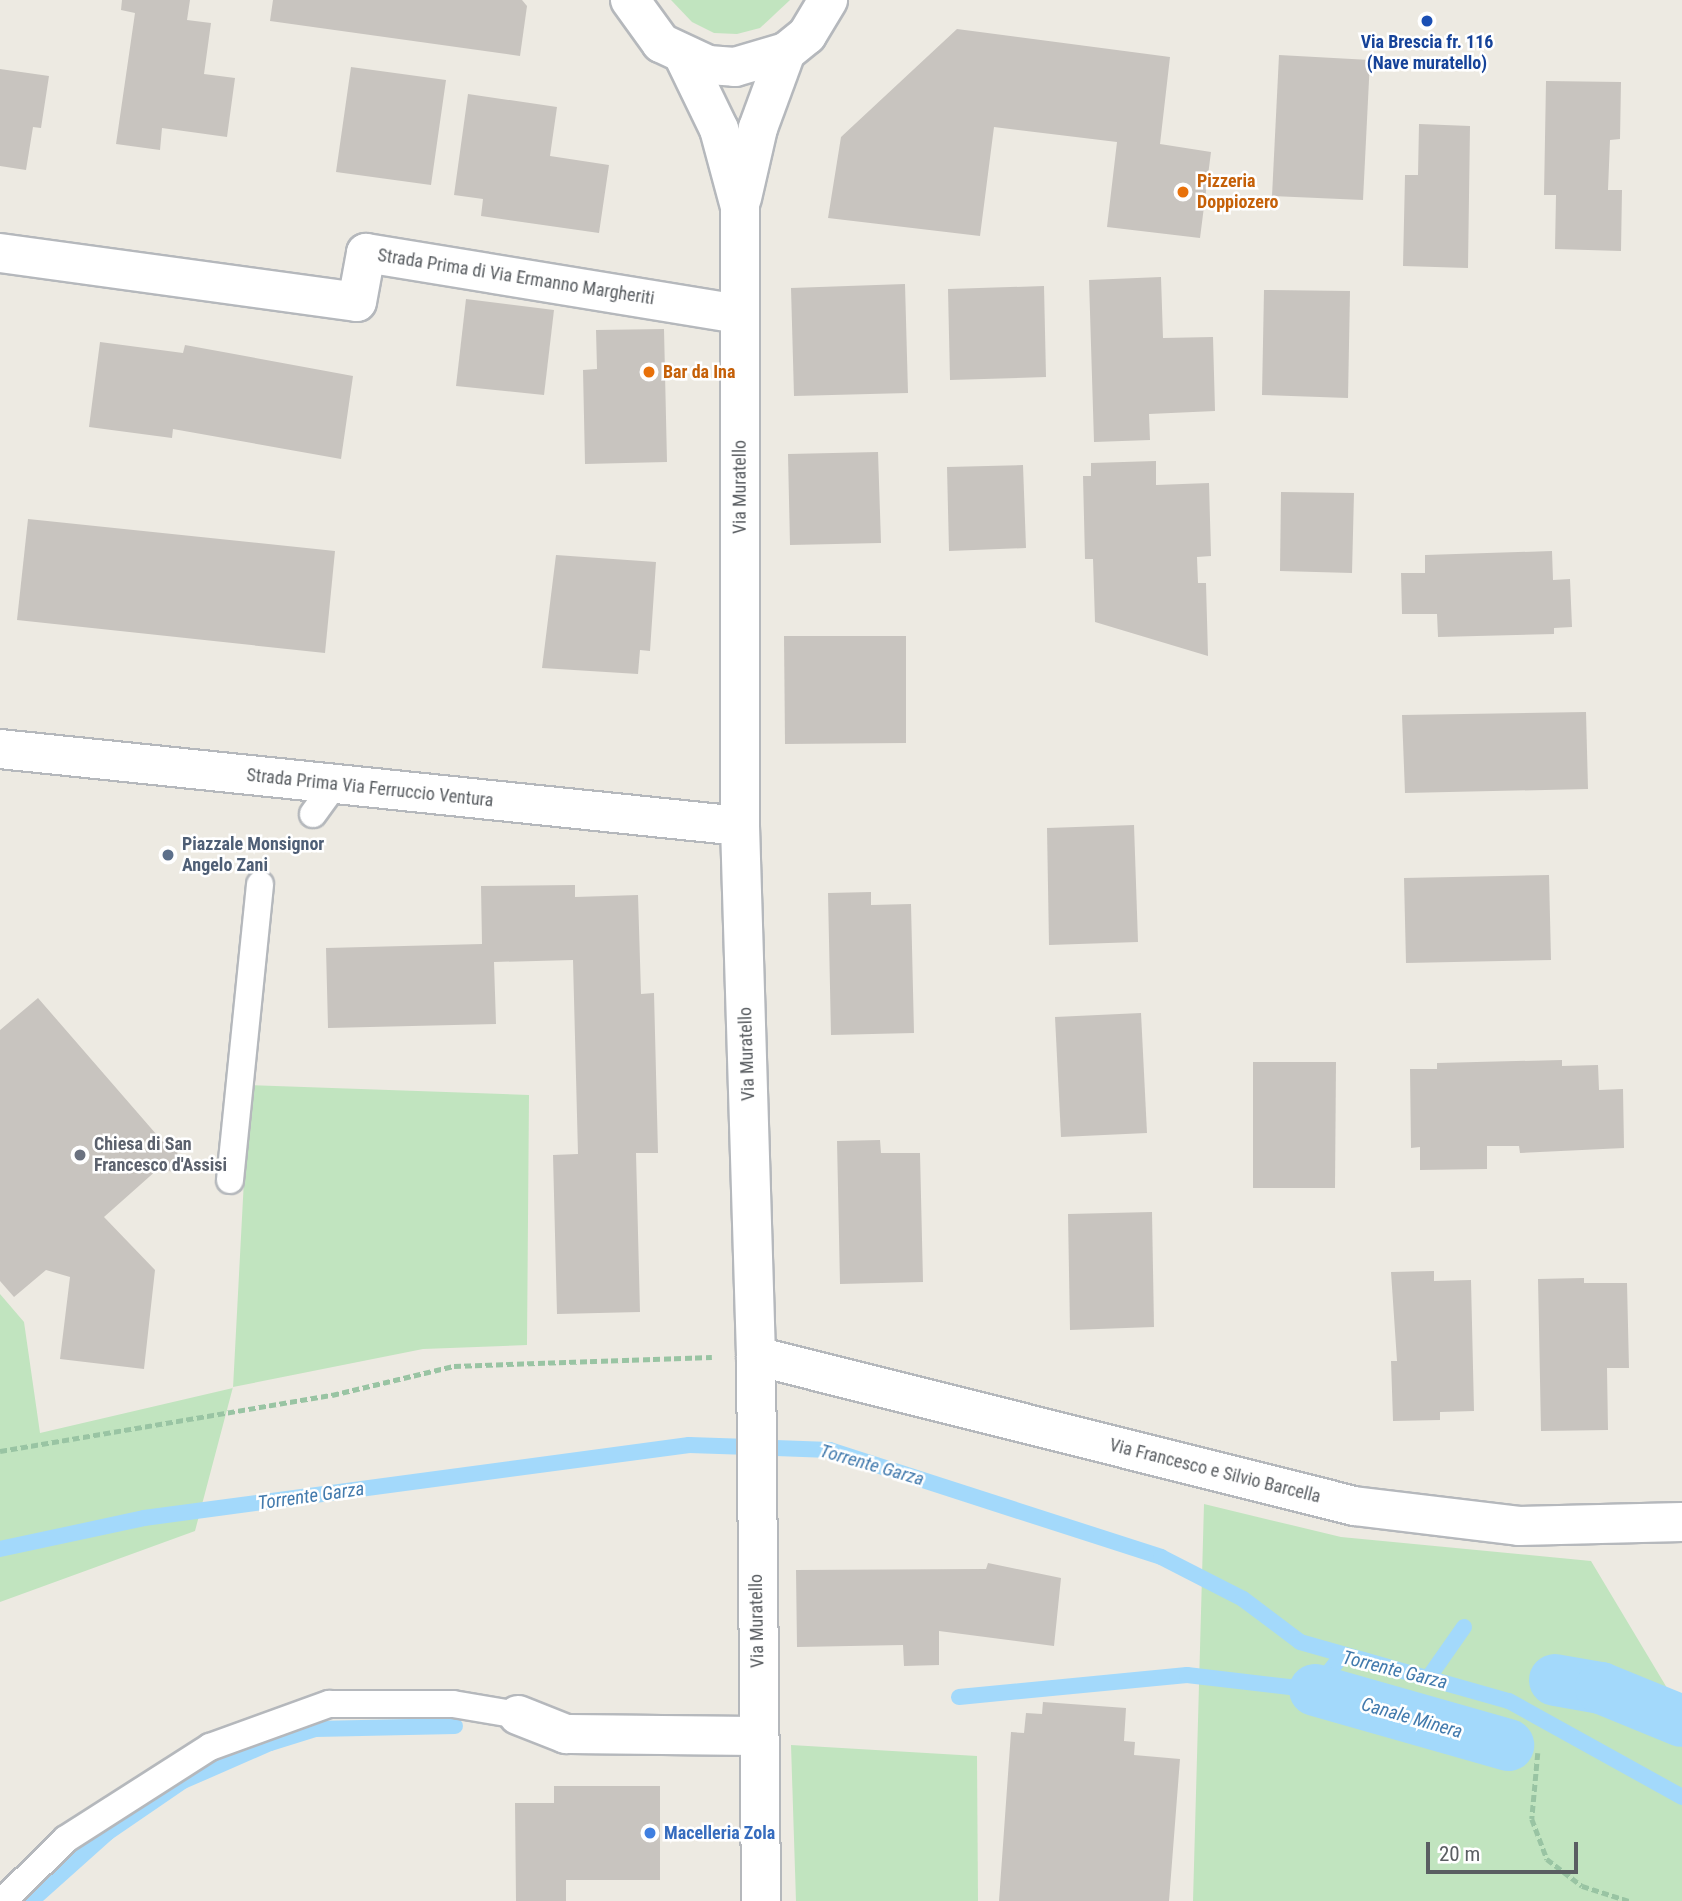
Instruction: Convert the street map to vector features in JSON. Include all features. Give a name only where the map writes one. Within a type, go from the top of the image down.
[{"type":"street","points":[[630,0],[661,43],[684,57],[736,67],[786,52],[831,4]]},
{"type":"street","name":"Via Muratello","points":[[761,1901],[755,1501],[756,1371],[740,826],[740,207],[758,128],[786,52]]},
{"type":"street","name":"Via Muratello","points":[[684,57],[719,129],[740,207]]},
{"type":"street","name":"Strada Prima di Via Ermanno Margheriti","points":[[0,253],[357,302],[366,253],[740,314]]},
{"type":"street","name":"Strada Prima Via Ferruccio Ventura","points":[[0,749],[324,799],[740,826]]},
{"type":"street","name":"Via Francesco e Silvio Barcella","points":[[756,1371],[1354,1506],[1519,1526],[1682,1522]]},
{"type":"street","points":[[518,1716],[566,1734],[758,1736]]},
{"type":"lane","points":[[230,1180],[260,885]]},
{"type":"lane","points":[[3,1901],[65,1839],[211,1747],[329,1704],[453,1704],[518,1716]]},
{"type":"path","points":[[0,1451],[332,1395],[454,1366],[756,1371]]},
{"type":"path","points":[[1538,1753],[1532,1819],[1547,1859],[1582,1886],[1629,1901]]},
{"type":"green space","points":[[671,0],[790,0],[760,28],[737,34],[714,33],[692,22]]},
{"type":"green space","points":[[249,1085],[529,1095],[527,1345],[423,1349],[233,1387]]},
{"type":"green space","points":[[0,1294],[24,1322],[40,1433],[233,1388],[195,1531],[0,1602]]},
{"type":"green space","points":[[1204,1504],[1341,1537],[1591,1561],[1682,1713],[1682,1901],[1193,1901]]},
{"type":"green space","points":[[791,1745],[977,1756],[978,1901],[796,1901]]},
{"type":"building","points":[[122,0],[190,0],[187,20],[211,23],[204,74],[235,78],[227,137],[162,128],[160,150],[116,144],[135,13],[121,10]]},
{"type":"building","points":[[273,0],[522,0],[527,6],[520,56],[270,21]]},
{"type":"building","points":[[957,29],[1170,57],[1160,144],[1211,152],[1200,238],[1107,227],[1117,142],[994,127],[980,236],[828,218],[841,137]]},
{"type":"building","points":[[1279,55],[1370,60],[1363,200],[1272,196]]},
{"type":"building","points":[[351,67],[446,80],[431,185],[336,172]]},
{"type":"building","points":[[0,69],[49,76],[41,128],[33,127],[26,170],[0,166]]},
{"type":"building","points":[[1546,81],[1621,82],[1620,139],[1610,140],[1608,190],[1622,190],[1621,251],[1555,249],[1556,195],[1544,195]]},
{"type":"building","points":[[468,94],[557,107],[550,156],[609,165],[599,233],[481,216],[483,199],[454,195]]},
{"type":"building","points":[[1419,124],[1470,126],[1468,268],[1403,266],[1405,175],[1418,175]]},
{"type":"building","points":[[1161,277],[1163,338],[1213,337],[1215,411],[1149,414],[1150,440],[1094,442],[1089,280]]},
{"type":"building","points":[[905,284],[908,393],[794,396],[791,288]]},
{"type":"building","points":[[1044,286],[1046,377],[950,380],[948,289]]},
{"type":"building","points":[[1264,290],[1350,291],[1348,398],[1262,395]]},
{"type":"building","points":[[466,299],[554,310],[544,395],[456,386]]},
{"type":"building","points":[[664,329],[667,462],[585,464],[583,370],[597,369],[596,330]]},
{"type":"building","points":[[100,342],[183,353],[185,345],[353,376],[341,459],[173,429],[172,438],[89,427]]},
{"type":"building","points":[[878,452],[881,543],[790,545],[788,454]]},
{"type":"building","points":[[1156,461],[1156,485],[1209,483],[1211,556],[1197,557],[1198,583],[1206,583],[1208,656],[1095,622],[1093,559],[1085,559],[1083,476],[1091,476],[1091,463]]},
{"type":"building","points":[[1023,465],[1026,548],[949,551],[947,467]]},
{"type":"building","points":[[1281,492],[1354,493],[1352,573],[1280,571]]},
{"type":"building","points":[[28,519],[335,551],[325,653],[17,620]]},
{"type":"building","points":[[1552,551],[1553,580],[1570,579],[1572,627],[1554,628],[1554,634],[1438,637],[1437,614],[1402,614],[1401,573],[1425,573],[1425,555]]},
{"type":"building","points":[[556,555],[656,562],[650,651],[640,650],[638,674],[542,668]]},
{"type":"building","points":[[784,636],[906,636],[906,743],[785,744]]},
{"type":"building","points":[[1586,712],[1588,789],[1405,793],[1402,715]]},
{"type":"building","points":[[1134,825],[1138,942],[1049,945],[1047,828]]},
{"type":"building","points":[[1549,875],[1551,960],[1406,963],[1404,878]]},
{"type":"building","points":[[575,885],[575,897],[638,895],[641,994],[654,993],[658,1153],[636,1153],[640,1312],[557,1314],[553,1155],[578,1154],[573,960],[494,962],[496,1024],[328,1028],[326,948],[482,944],[481,886]]},
{"type":"building","points":[[871,892],[871,905],[911,904],[914,1033],[831,1035],[828,893]]},
{"type":"building","name":"Chiesa di San Francesco d'Assisi","points":[[38,998],[163,1142],[179,1145],[174,1172],[158,1169],[104,1217],[155,1270],[144,1369],[60,1359],[70,1277],[46,1270],[14,1297],[0,1281],[0,1030]]},
{"type":"building","points":[[1141,1013],[1147,1133],[1061,1137],[1055,1017]]},
{"type":"building","points":[[1562,1060],[1562,1066],[1598,1065],[1599,1090],[1623,1089],[1624,1148],[1520,1153],[1519,1146],[1487,1146],[1487,1169],[1420,1170],[1420,1147],[1411,1148],[1410,1069],[1437,1069],[1437,1063]]},
{"type":"building","points":[[1253,1062],[1336,1062],[1335,1188],[1253,1188]]},
{"type":"building","points":[[880,1140],[881,1153],[920,1153],[923,1282],[840,1284],[837,1141]]},
{"type":"building","points":[[1152,1212],[1154,1327],[1070,1330],[1068,1214]]},
{"type":"building","points":[[1434,1271],[1434,1281],[1471,1280],[1474,1411],[1440,1412],[1440,1420],[1393,1421],[1391,1361],[1397,1361],[1391,1272]]},
{"type":"building","points":[[1584,1278],[1584,1283],[1627,1283],[1629,1368],[1607,1368],[1608,1430],[1541,1431],[1538,1279]]},
{"type":"building","points":[[988,1563],[1061,1578],[1054,1646],[939,1631],[939,1665],[904,1666],[903,1645],[797,1647],[796,1570],[986,1569]]},
{"type":"building","points":[[1043,1702],[1126,1708],[1124,1741],[1135,1742],[1134,1755],[1180,1759],[1169,1901],[999,1901],[1011,1732],[1024,1733],[1026,1713],[1042,1714]]},
{"type":"building","points":[[554,1786],[660,1786],[660,1880],[566,1880],[566,1901],[516,1901],[515,1803],[554,1803]]},
{"type":"waterway","name":"Torrente Garza","points":[[0,1549],[144,1518],[689,1445],[830,1450],[1161,1557],[1243,1599],[1300,1642],[1509,1701],[1682,1797]]},
{"type":"waterway","points":[[1429,1677],[1464,1627]]},
{"type":"waterway","points":[[959,1697],[1187,1675],[1315,1690],[1340,1658]]},
{"type":"waterway","name":"Canale Minera","points":[[1555,1680],[1601,1688],[1682,1721]]},
{"type":"waterway","name":"Canale Minera","points":[[1315,1690],[1508,1745]]},
{"type":"waterway","points":[[31,1901],[107,1833],[183,1781],[270,1743],[315,1729],[455,1726]]},
{"type":"place","name":"Via Brescia fr. 116 (Nave muratello)","points":[[1427,21]]},
{"type":"place","name":"Pizzeria Doppiozero","points":[[1183,192]]},
{"type":"place","name":"Bar da Ina","points":[[649,372]]},
{"type":"place","name":"Piazzale Monsignor Angelo Zani","points":[[168,855]]},
{"type":"place","name":"Chiesa di San Francesco d'Assisi","points":[[80,1155]]},
{"type":"place","name":"Macelleria Zola","points":[[650,1833]]}]
